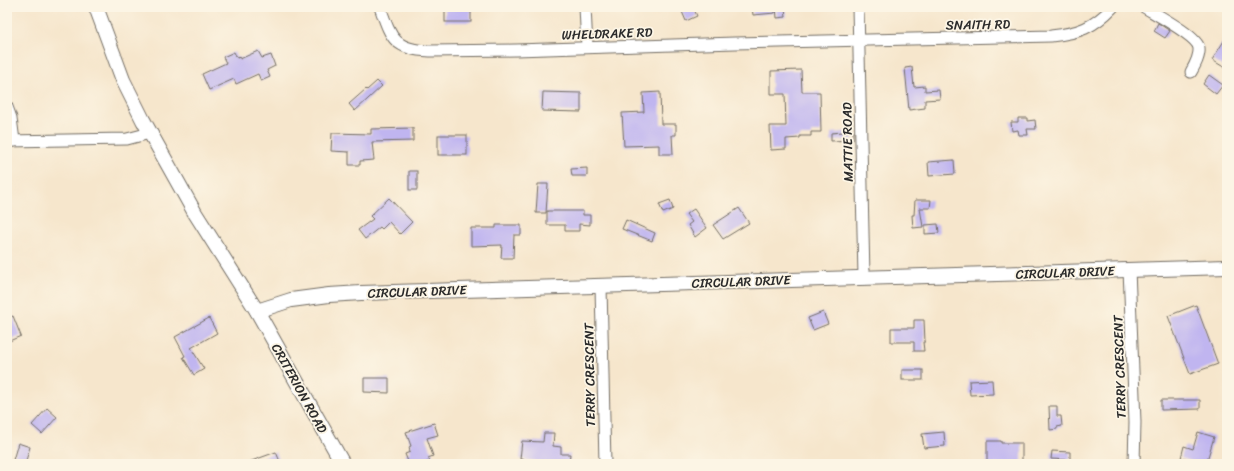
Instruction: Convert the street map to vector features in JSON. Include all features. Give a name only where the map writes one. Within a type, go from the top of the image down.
[{"type":"street","name":"CRITERION ROAD","points":[[96,7],[123,80],[150,133],[195,213],[257,311],[343,464]]},
{"type":"street","name":"WHELDRAKE RD","points":[[380,7],[387,27],[396,41],[400,45],[417,50],[516,50],[734,42],[859,40]]},
{"type":"street","points":[[585,7],[587,47]]},
{"type":"street","name":"MATTIE ROAD","points":[[858,7],[864,277]]},
{"type":"street","name":"SNAITH RD","points":[[859,40],[1051,36],[1070,34],[1086,29],[1108,13],[1113,7]]},
{"type":"street","points":[[1144,7],[1190,36],[1197,44],[1199,50],[1196,64],[1191,72]]},
{"type":"street","points":[[7,107],[11,118],[10,141],[127,139],[150,133]]},
{"type":"street","name":"CIRCULAR DRIVE","points":[[257,311],[291,300],[329,295],[864,277],[1227,267]]},
{"type":"street","name":"TERRY CRESCENT","points":[[1129,269],[1135,422],[1134,464]]},
{"type":"street","name":"TERRY CRESCENT","points":[[601,286],[605,464]]},
{"type":"building","points":[[445,7],[471,7],[471,22],[445,22]]},
{"type":"building","points":[[680,7],[693,7],[697,16],[686,21]]},
{"type":"building","points":[[752,7],[775,7],[775,13],[753,15]]},
{"type":"building","points":[[776,7],[785,7],[786,17],[777,18]]},
{"type":"building","points":[[1158,23],[1170,31],[1165,38],[1154,31]]},
{"type":"building","points":[[1227,36],[1227,69],[1212,60]]},
{"type":"building","points":[[258,51],[262,58],[271,55],[275,66],[267,70],[270,77],[261,81],[258,74],[236,84],[234,79],[209,90],[202,74],[226,63],[223,57],[234,52],[237,58],[240,57],[240,59]]},
{"type":"building","points":[[912,67],[914,87],[925,86],[925,91],[939,90],[940,99],[925,100],[925,108],[909,110],[905,68]]},
{"type":"building","points":[[801,70],[802,92],[820,92],[821,132],[811,132],[811,136],[800,136],[800,138],[786,139],[786,149],[771,150],[770,126],[786,126],[785,94],[771,94],[771,71]]},
{"type":"building","points":[[1209,75],[1223,85],[1216,94],[1203,84]]},
{"type":"building","points":[[377,81],[382,86],[355,111],[349,104]]},
{"type":"building","points":[[543,92],[581,93],[581,112],[542,111]]},
{"type":"building","points":[[660,92],[661,124],[676,124],[676,135],[672,135],[673,154],[659,154],[659,145],[624,146],[622,113],[644,112],[643,93]]},
{"type":"building","points":[[1018,118],[1027,118],[1027,121],[1035,120],[1036,129],[1027,129],[1028,135],[1019,135],[1018,130],[1012,131],[1011,122],[1018,122]]},
{"type":"building","points":[[413,128],[413,141],[372,142],[374,160],[360,161],[360,165],[349,165],[349,152],[331,151],[332,133],[371,134],[371,129]]},
{"type":"building","points":[[853,131],[853,140],[831,141],[831,133]]},
{"type":"building","points":[[438,135],[467,135],[467,155],[438,155]]},
{"type":"building","points":[[954,160],[955,174],[929,176],[928,162]]},
{"type":"building","points":[[587,168],[587,176],[572,176],[571,169]]},
{"type":"building","points":[[409,171],[417,171],[417,190],[409,190]]},
{"type":"building","points":[[538,184],[548,184],[546,213],[536,213]]},
{"type":"building","points":[[389,198],[412,222],[400,234],[389,222],[382,229],[380,227],[365,239],[358,230],[373,219],[370,216]]},
{"type":"building","points":[[670,200],[673,209],[663,213],[659,204]]},
{"type":"building","points":[[915,200],[931,200],[930,208],[920,208],[923,227],[913,228],[912,215],[914,215]]},
{"type":"building","points":[[739,208],[749,223],[723,239],[713,225]]},
{"type":"building","points":[[694,209],[707,228],[695,237],[688,225],[692,222],[686,214]]},
{"type":"building","points":[[547,211],[583,211],[583,215],[590,215],[590,225],[579,224],[579,231],[565,231],[565,225],[547,225]]},
{"type":"building","points":[[626,220],[655,233],[652,241],[622,229]]},
{"type":"building","points":[[938,224],[939,233],[925,234],[925,225]]},
{"type":"building","points":[[496,225],[521,225],[521,235],[514,235],[513,258],[501,258],[502,245],[471,246],[471,228],[496,228]]},
{"type":"building","points":[[1196,305],[1218,364],[1190,374],[1168,316]]},
{"type":"building","points":[[823,312],[828,324],[813,330],[808,318]]},
{"type":"building","points":[[13,316],[21,336],[7,342],[7,318]]},
{"type":"building","points":[[209,318],[217,333],[191,348],[204,369],[194,375],[183,357],[185,356],[175,337]]},
{"type":"building","points":[[914,320],[924,320],[924,351],[914,351],[914,342],[891,342],[891,328],[914,328]]},
{"type":"building","points":[[902,370],[923,370],[923,380],[902,380]]},
{"type":"building","points":[[364,378],[389,378],[389,393],[364,392]]},
{"type":"building","points":[[992,380],[993,394],[970,395],[969,381]]},
{"type":"building","points":[[1161,400],[1200,400],[1200,409],[1161,410]]},
{"type":"building","points":[[1049,406],[1057,406],[1057,416],[1061,416],[1062,426],[1057,427],[1057,429],[1050,430]]},
{"type":"building","points":[[47,408],[57,417],[42,434],[32,425]]},
{"type":"building","points":[[434,423],[438,435],[427,438],[433,456],[428,458],[430,461],[422,464],[409,464],[405,454],[410,452],[409,447],[411,446],[406,432]]},
{"type":"building","points":[[944,432],[945,446],[924,448],[922,434]]},
{"type":"building","points":[[1198,432],[1214,437],[1206,464],[1181,458],[1184,446],[1193,449]]},
{"type":"building","points":[[544,433],[554,433],[553,446],[561,447],[561,454],[570,454],[569,464],[544,464],[544,462],[520,459],[522,441],[543,442]]},
{"type":"building","points":[[987,441],[1022,443],[1022,464],[987,464]]},
{"type":"building","points":[[18,443],[30,447],[25,464],[13,460]]},
{"type":"building","points":[[1052,451],[1070,452],[1070,460],[1051,459]]},
{"type":"building","points":[[276,452],[281,464],[246,463]]}]
